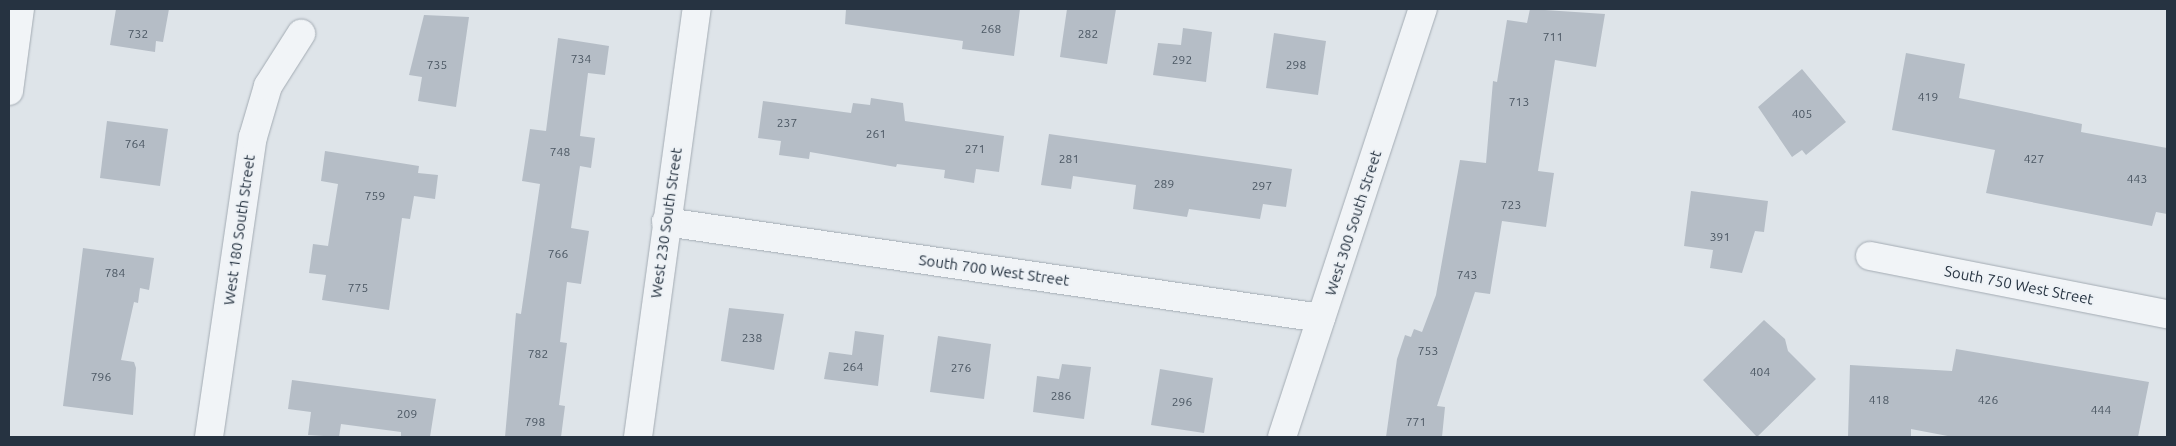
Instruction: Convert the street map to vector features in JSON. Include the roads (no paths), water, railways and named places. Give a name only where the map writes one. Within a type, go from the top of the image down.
[{"type":"street","points":[[9,92],[20,9]]},
{"type":"street","name":"West 230 South Street","points":[[638,437],[666,222],[697,9]]},
{"type":"street","name":"West 300 South Street","points":[[1282,437],[1423,9]]},
{"type":"street","name":"West 180 South Street","points":[[209,437],[253,136],[268,86],[301,34]]},
{"type":"street","name":"South 700 West Street","points":[[666,222],[1321,318]]},
{"type":"street","name":"South 750 West Street","points":[[1870,256],[2167,314]]}]
